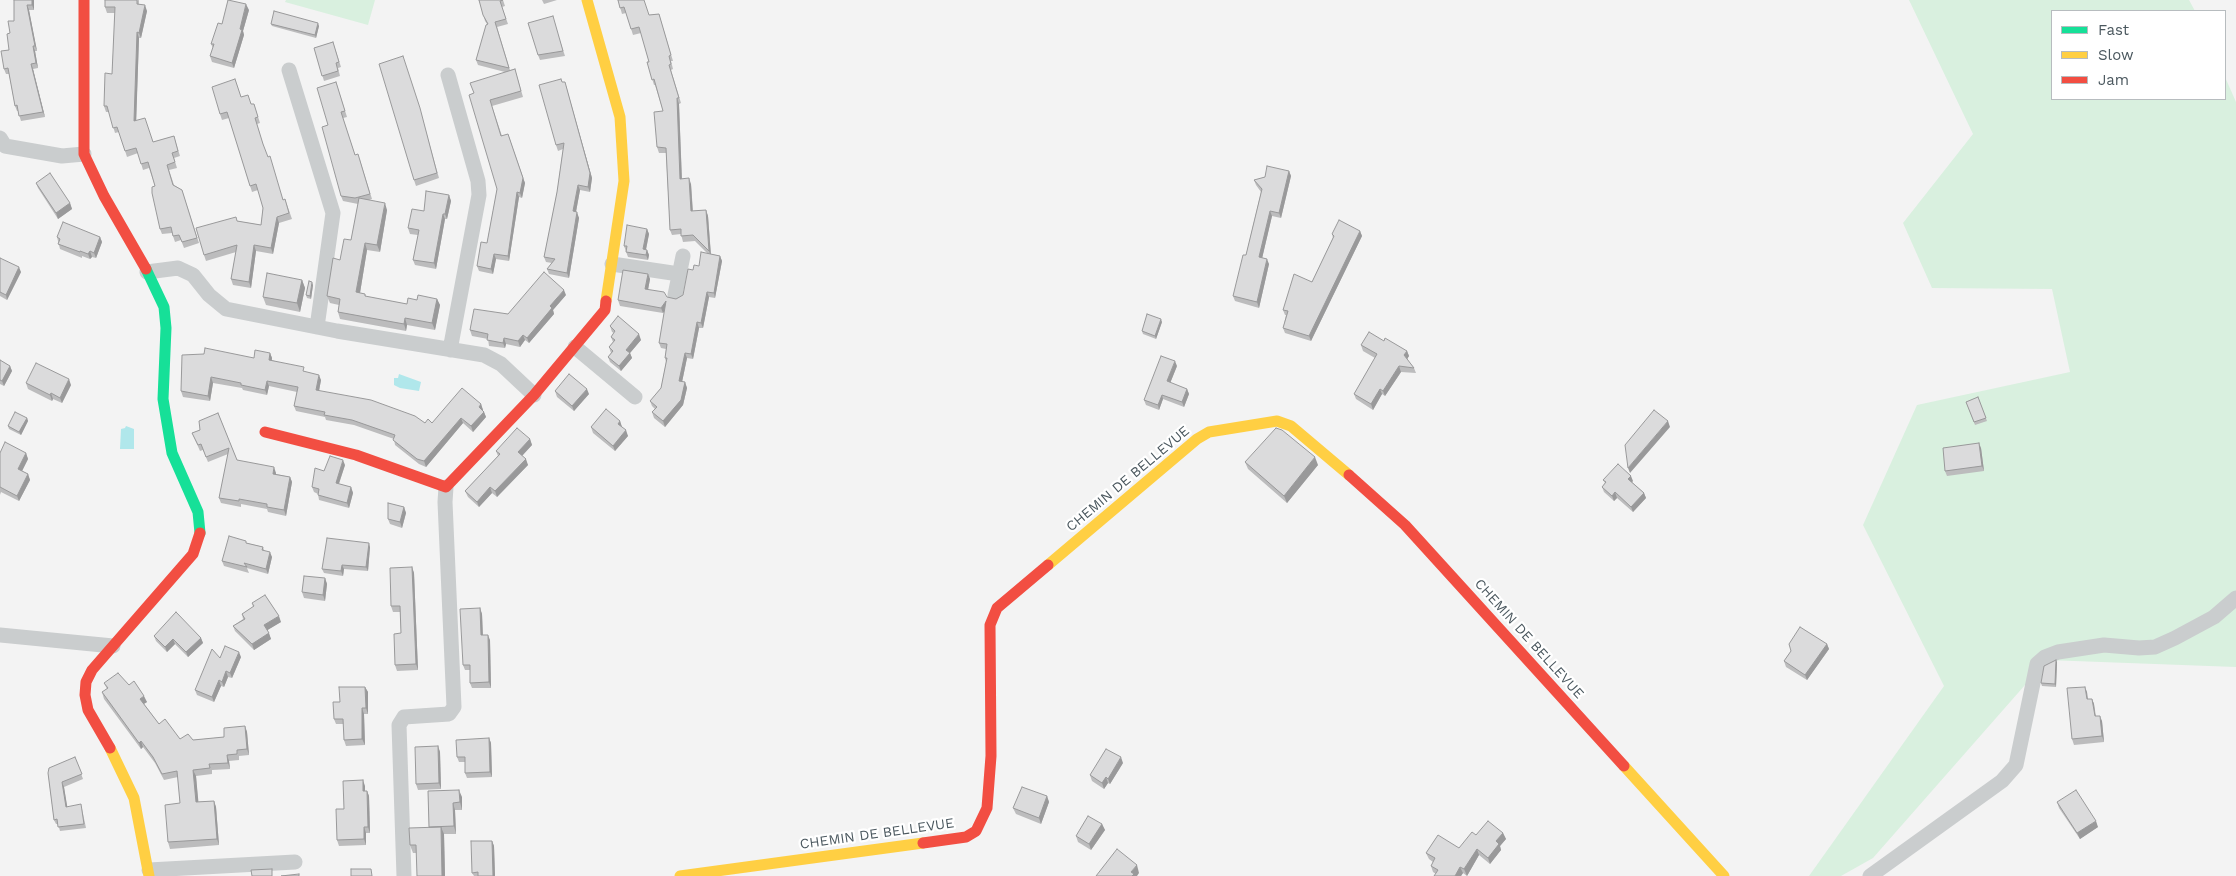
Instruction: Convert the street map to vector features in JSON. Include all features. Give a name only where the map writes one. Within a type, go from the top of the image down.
[{"type":"street","points":[[84,0],[84,154],[104,196],[147,272],[164,308],[166,328],[163,399],[172,453],[198,512],[200,534],[193,554],[92,670],[86,682],[85,695],[88,710],[104,735],[134,798],[149,873],[295,862]]},
{"type":"street","points":[[404,876],[398,725],[404,717],[449,714],[454,707],[445,502],[446,488],[534,395],[605,310],[624,181],[620,117],[587,0]]},
{"type":"street","points":[[289,70],[333,213],[317,328]]},
{"type":"street","points":[[448,74],[478,181],[480,195],[450,350]]},
{"type":"street","points":[[0,138],[6,146],[62,156],[84,154]]},
{"type":"street","points":[[675,295],[683,256]]},
{"type":"street","points":[[612,264],[679,274]]},
{"type":"street","points":[[147,272],[178,268],[193,276],[209,295],[226,309],[317,328],[484,355],[501,364],[534,395]]},
{"type":"street","points":[[575,347],[635,398]]},
{"type":"street","name":"CHEMIN DE BELLEVUE","points":[[680,876],[966,837],[976,832],[987,808],[991,756],[990,625],[997,608],[1197,439],[1209,432],[1277,421],[1291,426],[1405,524],[1724,876]]},
{"type":"street","points":[[265,432],[356,455],[446,488]]},
{"type":"street","points":[[1870,876],[2002,781],[2016,765],[2037,664],[2045,657],[2058,652],[2104,645],[2139,648],[2155,647],[2214,617],[2236,598]]},
{"type":"street","points":[[0,635],[113,646]]},
{"type":"green space","points":[[286,0],[375,0],[368,25],[285,2]]},
{"type":"green space","points":[[1909,0],[2189,0],[2194,10],[2051,10],[2051,100],[2226,100],[2226,79],[2236,102],[2236,667],[2047,660],[1873,858],[1841,876],[1809,876],[1944,686],[1863,525],[1917,405],[2070,372],[2052,289],[1932,288],[1903,223],[1973,134]]},
{"type":"water","points":[[399,374],[421,382],[419,391],[400,388],[394,385],[394,378],[398,378]]},
{"type":"water","points":[[126,426],[134,429],[134,449],[120,449],[121,429]]},
{"type":"building","points":[[14,0],[32,0],[32,5],[27,5],[35,46],[33,46],[36,63],[31,64],[43,112],[19,116],[17,105],[15,106],[8,68],[4,69],[1,51],[9,50],[7,34],[10,33],[8,21],[14,21]]},
{"type":"building","points":[[105,0],[137,0],[137,4],[145,5],[139,33],[137,32],[134,121],[145,118],[153,142],[174,136],[178,151],[172,153],[175,162],[167,165],[173,185],[182,190],[197,238],[182,242],[179,235],[173,236],[171,227],[160,229],[152,193],[152,187],[155,186],[148,162],[141,164],[136,148],[125,151],[117,127],[113,128],[107,106],[104,106],[105,73],[112,74],[115,7],[105,7]]},
{"type":"building","points":[[228,0],[246,4],[240,29],[242,30],[232,63],[210,56],[214,44],[211,44],[218,23],[222,24]]},
{"type":"building","points":[[479,0],[503,0],[500,1],[506,19],[495,22],[509,68],[476,60],[486,25],[488,24],[483,15]]},
{"type":"building","points":[[618,0],[644,0],[649,15],[659,14],[671,55],[669,56],[671,64],[669,65],[679,98],[677,98],[680,179],[689,178],[691,211],[706,210],[709,251],[693,235],[681,236],[681,229],[670,230],[666,148],[657,147],[654,112],[663,111],[654,79],[652,80],[639,27],[631,29],[624,7],[620,8]]},
{"type":"building","points":[[274,11],[318,23],[315,35],[271,24]]},
{"type":"building","points":[[553,16],[563,51],[538,55],[528,23]]},
{"type":"building","points":[[333,42],[339,62],[336,63],[338,71],[322,76],[314,48]]},
{"type":"building","points":[[403,56],[420,108],[437,173],[414,180],[379,64]]},
{"type":"building","points":[[515,69],[521,91],[490,100],[501,136],[508,134],[523,178],[520,193],[517,192],[508,256],[494,254],[491,269],[477,266],[481,242],[487,243],[497,189],[469,95],[474,93],[470,83]]},
{"type":"building","points":[[235,79],[241,97],[248,95],[251,104],[254,104],[258,117],[255,118],[263,144],[268,157],[270,156],[283,200],[285,199],[289,213],[277,217],[271,248],[254,245],[249,282],[231,279],[237,245],[204,255],[196,228],[236,217],[237,221],[261,225],[263,208],[256,184],[250,186],[227,112],[220,114],[212,87]]},
{"type":"building","points":[[561,79],[562,82],[565,82],[590,173],[588,187],[578,185],[573,211],[577,212],[567,273],[547,269],[555,259],[544,257],[557,192],[564,143],[556,145],[539,85]]},
{"type":"building","points":[[336,82],[345,111],[341,112],[355,155],[358,154],[370,194],[355,198],[341,196],[322,127],[328,125],[317,88]]},
{"type":"building","points":[[1267,166],[1289,171],[1279,213],[1270,211],[1259,257],[1267,259],[1257,302],[1233,296],[1243,255],[1246,255],[1262,189],[1254,180],[1265,177]]},
{"type":"building","points":[[50,173],[70,203],[56,213],[36,183]]},
{"type":"building","points":[[426,191],[449,195],[445,214],[443,214],[434,263],[413,260],[419,230],[408,228],[412,209],[424,211]]},
{"type":"building","points":[[359,198],[385,203],[377,245],[365,243],[356,292],[365,294],[365,296],[407,304],[408,298],[417,300],[418,295],[437,299],[432,323],[405,318],[404,324],[338,312],[340,299],[327,296],[333,258],[340,260],[344,239],[351,240]]},
{"type":"building","points":[[1339,220],[1360,231],[1309,336],[1283,328],[1288,311],[1283,310],[1294,274],[1312,282],[1334,236],[1332,234]]},
{"type":"building","points":[[63,222],[100,237],[94,253],[90,251],[88,254],[80,252],[58,244],[60,239],[57,237]]},
{"type":"building","points":[[627,225],[647,229],[643,249],[647,250],[646,255],[626,252],[627,246],[624,246]]},
{"type":"building","points":[[701,252],[720,256],[714,293],[707,292],[701,323],[697,322],[691,354],[685,353],[679,381],[685,382],[681,400],[663,421],[652,412],[657,407],[650,401],[661,388],[667,358],[665,358],[667,344],[659,343],[666,301],[661,308],[618,300],[623,270],[648,274],[645,289],[664,292],[667,297],[676,299],[683,295],[688,269],[693,270],[694,265],[699,266]]},
{"type":"building","points":[[0,258],[19,267],[6,295],[0,292]]},
{"type":"building","points":[[544,272],[564,290],[527,338],[523,335],[518,341],[504,338],[503,343],[487,340],[488,334],[470,330],[474,309],[508,314]]},
{"type":"building","points":[[267,273],[302,280],[297,303],[263,297]]},
{"type":"building","points":[[309,281],[312,282],[310,296],[306,295]]},
{"type":"building","points":[[1147,314],[1161,319],[1155,336],[1142,331]]},
{"type":"building","points":[[618,316],[639,334],[626,350],[630,353],[619,366],[608,357],[613,351],[609,347],[615,340],[611,337],[615,331],[610,326]]},
{"type":"building","points":[[1369,332],[1384,341],[1385,338],[1407,351],[1404,355],[1414,368],[1399,366],[1383,391],[1380,389],[1371,404],[1354,394],[1377,354],[1361,345]]},
{"type":"building","points":[[205,348],[254,358],[255,350],[270,353],[269,360],[304,367],[303,371],[319,375],[316,390],[371,400],[415,416],[425,423],[428,419],[432,423],[462,388],[481,404],[479,407],[484,412],[471,426],[461,418],[424,461],[417,459],[393,440],[395,435],[352,420],[324,415],[325,412],[294,406],[298,387],[267,381],[265,390],[211,377],[208,396],[181,391],[182,355],[204,354]]},
{"type":"building","points":[[1161,356],[1175,361],[1167,381],[1187,389],[1182,402],[1162,395],[1158,405],[1144,400]]},
{"type":"building","points":[[0,360],[10,366],[2,381],[0,380]]},
{"type":"building","points":[[36,363],[69,379],[60,398],[26,383]]},
{"type":"building","points":[[569,374],[587,389],[572,406],[555,391]]},
{"type":"building","points":[[1978,397],[1986,418],[1974,422],[1966,402]]},
{"type":"building","points":[[606,409],[620,421],[618,424],[626,430],[613,446],[591,427]]},
{"type":"building","points":[[1654,410],[1668,421],[1628,468],[1625,445]]},
{"type":"building","points":[[15,412],[27,418],[19,432],[8,426]]},
{"type":"building","points":[[218,413],[237,460],[274,467],[273,474],[290,477],[284,510],[267,507],[267,504],[219,498],[229,448],[206,457],[201,444],[198,445],[192,433],[200,430],[199,421]]},
{"type":"building","points":[[517,428],[530,439],[518,452],[526,459],[495,491],[490,487],[477,502],[465,491],[500,454],[496,451]]},
{"type":"building","points":[[1276,428],[1282,430],[1315,457],[1284,496],[1245,462]]},
{"type":"building","points":[[5,442],[26,453],[18,469],[28,474],[17,496],[0,487],[0,453]]},
{"type":"building","points":[[1979,443],[1982,466],[1945,471],[1943,448]]},
{"type":"building","points":[[330,456],[343,460],[336,483],[351,487],[347,503],[318,495],[319,489],[312,487],[315,468],[324,471]]},
{"type":"building","points":[[1618,464],[1631,476],[1628,479],[1644,493],[1631,507],[1615,492],[1612,496],[1602,487],[1606,482],[1603,480]]},
{"type":"building","points":[[388,503],[404,507],[400,522],[388,519]]},
{"type":"building","points":[[229,536],[263,547],[262,550],[270,552],[266,569],[244,563],[247,567],[222,561]]},
{"type":"building","points":[[327,538],[369,543],[366,567],[342,565],[341,571],[322,569]]},
{"type":"building","points":[[412,567],[416,664],[395,665],[394,634],[401,633],[400,606],[391,606],[390,568]]},
{"type":"building","points":[[304,576],[325,578],[323,595],[302,592]]},
{"type":"building","points":[[265,595],[279,616],[264,625],[269,633],[252,644],[233,626],[245,619],[242,614],[254,606],[252,603]]},
{"type":"building","points":[[480,608],[481,635],[488,635],[489,682],[470,683],[470,665],[463,665],[460,609]]},
{"type":"building","points":[[176,612],[201,638],[186,652],[173,639],[165,647],[154,636]]},
{"type":"building","points":[[1800,627],[1827,644],[1805,675],[1784,661],[1791,651],[1789,644]]},
{"type":"building","points":[[225,646],[239,652],[230,673],[226,671],[222,682],[219,680],[212,697],[195,690],[212,649],[220,658]]},
{"type":"building","points":[[2056,660],[2055,684],[2041,683],[2044,666]]},
{"type":"building","points":[[118,673],[129,685],[134,681],[144,696],[140,699],[159,724],[165,719],[180,739],[188,734],[193,740],[224,737],[224,728],[245,726],[247,749],[237,750],[237,754],[227,755],[228,763],[209,764],[210,768],[193,770],[196,802],[214,801],[217,839],[168,842],[165,805],[180,803],[177,771],[162,774],[153,757],[141,741],[139,743],[102,692],[108,688],[104,683]]},
{"type":"building","points":[[339,687],[365,687],[366,708],[362,708],[362,739],[344,740],[343,719],[334,719],[333,702],[340,702]]},
{"type":"building","points":[[2085,687],[2087,699],[2092,699],[2095,716],[2100,716],[2102,736],[2072,739],[2067,688]]},
{"type":"building","points":[[489,738],[490,772],[465,773],[465,757],[457,757],[456,740]]},
{"type":"building","points":[[438,746],[439,783],[416,784],[415,747]]},
{"type":"building","points":[[1106,749],[1121,757],[1108,779],[1106,777],[1102,783],[1090,775]]},
{"type":"building","points":[[75,757],[82,774],[62,782],[66,807],[81,804],[84,824],[58,827],[57,819],[54,820],[49,768]]},
{"type":"building","points":[[363,780],[363,791],[367,791],[368,827],[364,827],[364,839],[337,840],[336,809],[344,809],[343,781]]},
{"type":"building","points":[[1022,787],[1047,796],[1039,818],[1013,808]]},
{"type":"building","points":[[459,790],[460,802],[453,803],[454,826],[429,827],[428,791]]},
{"type":"building","points":[[2076,790],[2096,821],[2077,833],[2057,802]]},
{"type":"building","points":[[1088,816],[1102,824],[1089,844],[1076,836]]},
{"type":"building","points":[[1488,821],[1503,833],[1496,841],[1499,844],[1488,858],[1477,849],[1464,869],[1460,867],[1455,876],[1434,876],[1438,870],[1431,866],[1435,858],[1426,853],[1438,835],[1459,848],[1472,832],[1476,835]]},
{"type":"building","points":[[441,827],[442,876],[417,876],[416,845],[410,845],[409,828]]},
{"type":"building","points":[[471,841],[492,841],[493,876],[478,876],[478,872],[472,873]]},
{"type":"building","points":[[1117,849],[1137,865],[1131,872],[1134,874],[1132,876],[1096,876]]},
{"type":"building","points":[[272,869],[272,876],[252,876],[251,870]]},
{"type":"building","points":[[351,869],[371,869],[372,876],[351,876]]},
{"type":"building","points":[[299,874],[299,876],[281,876]]},
{"type":"traffic: fast","points":[[146,269],[164,307],[166,328],[163,399],[172,453],[198,512],[200,533]]},
{"type":"traffic: slow","points":[[587,0],[620,117],[624,181],[606,301]]},
{"type":"traffic: slow","points":[[1048,565],[1197,439],[1209,432],[1277,421],[1291,426],[1349,475]]},
{"type":"traffic: slow","points":[[110,748],[134,798],[149,876]]},
{"type":"traffic: slow","points":[[1624,766],[1724,876]]},
{"type":"traffic: slow","points":[[680,876],[923,843]]},
{"type":"traffic: jam","points":[[84,0],[84,154],[104,196],[146,269]]},
{"type":"traffic: jam","points":[[265,432],[356,455],[446,487],[534,395],[605,310],[606,301]]},
{"type":"traffic: jam","points":[[1349,475],[1405,525],[1624,766]]},
{"type":"traffic: jam","points":[[110,748],[88,710],[85,695],[86,682],[92,670],[193,554],[200,533]]},
{"type":"traffic: jam","points":[[923,843],[966,837],[976,831],[987,808],[991,756],[990,625],[997,608],[1048,565]]}]
